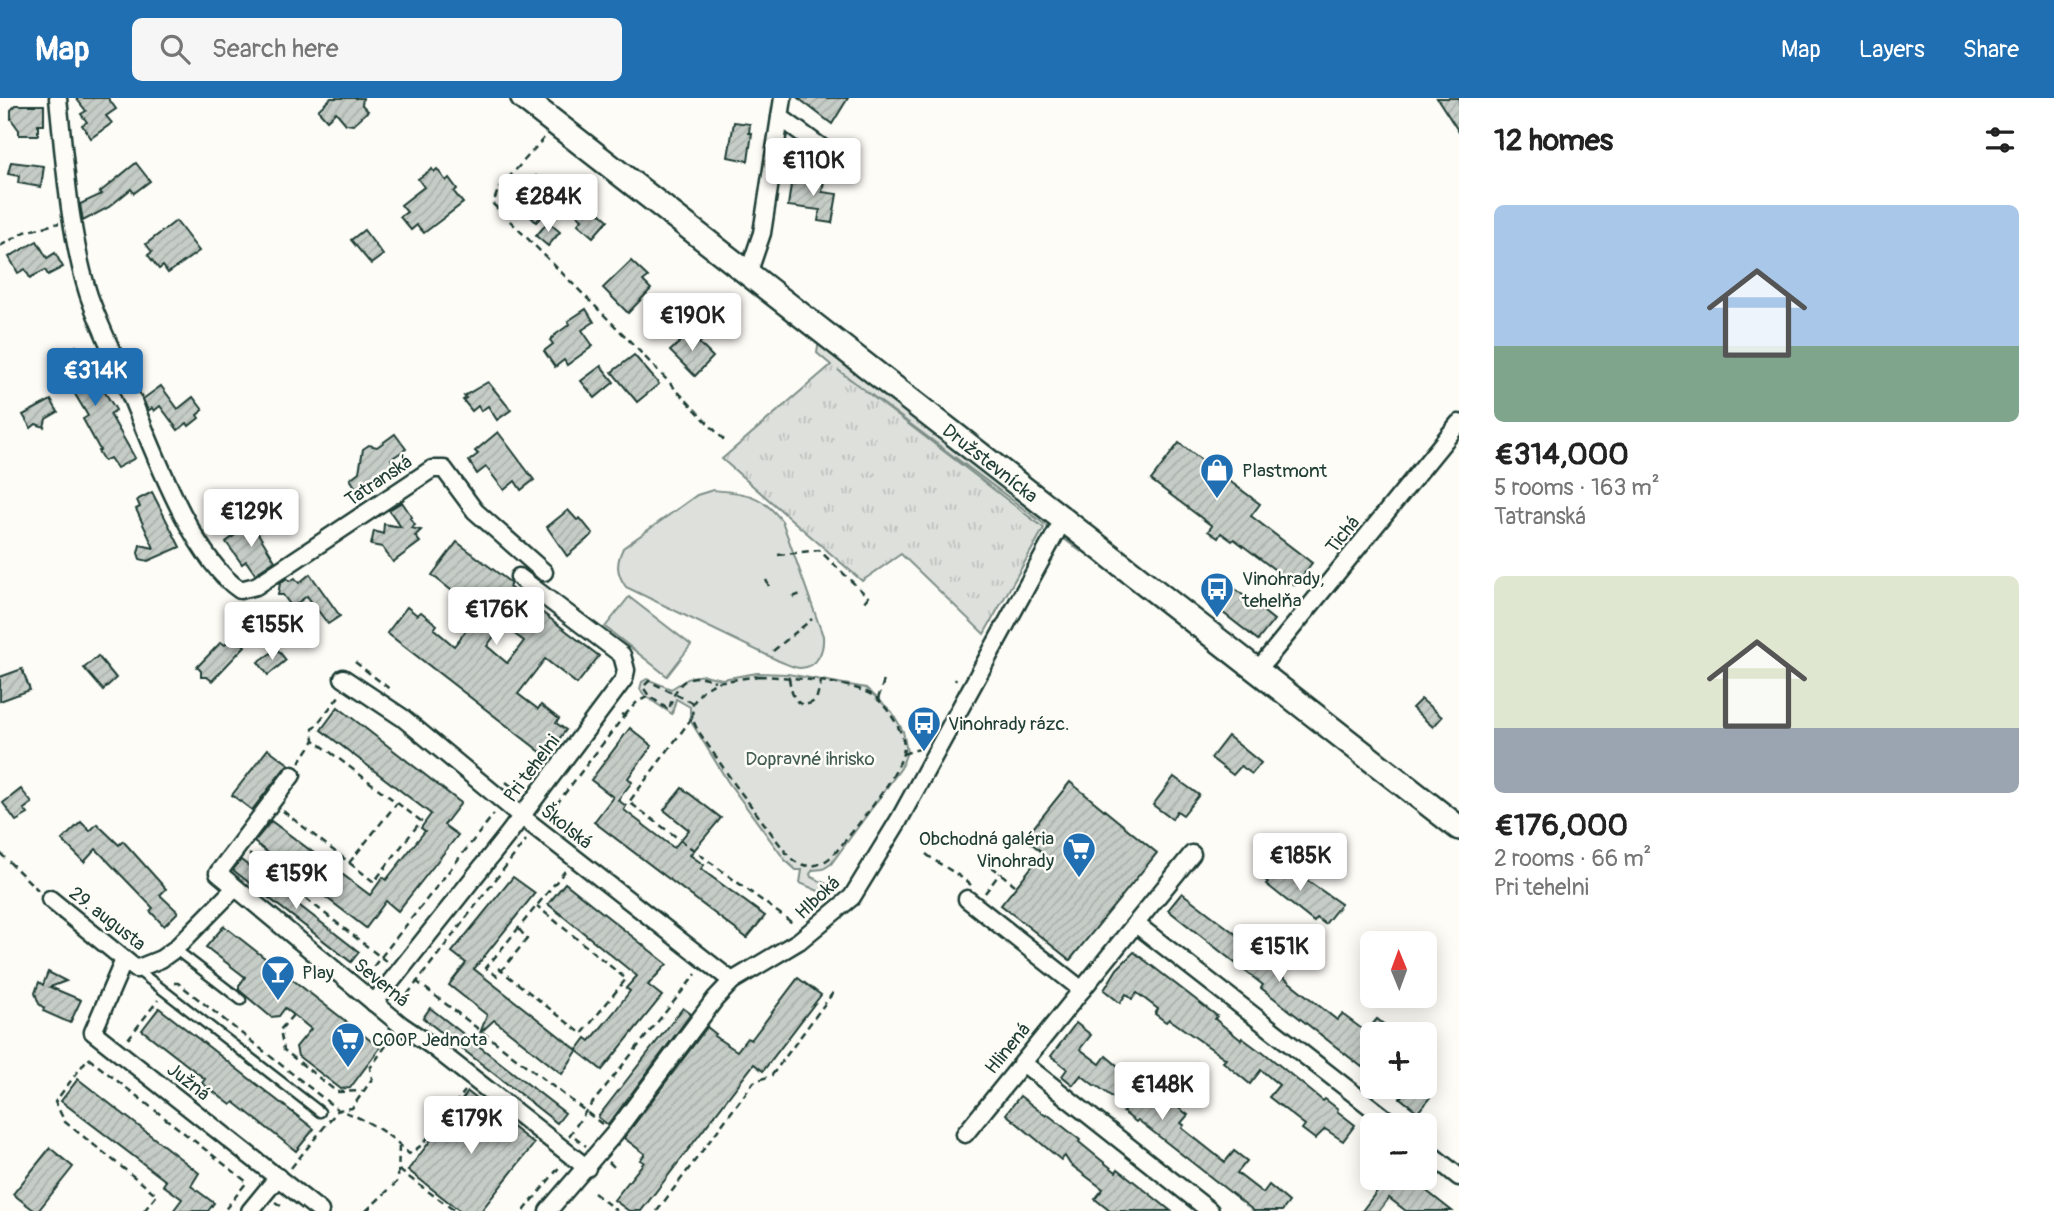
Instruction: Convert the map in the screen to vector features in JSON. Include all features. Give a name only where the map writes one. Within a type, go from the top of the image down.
[{"type":"main road","name":"Družstevnícka","points":[[523,98],[1459,828]]},
{"type":"street","name":"Tatranská","points":[[58,98],[72,220],[88,293],[166,480],[200,545],[226,581],[240,590],[256,586],[432,469],[444,469],[475,511],[544,572]]},
{"type":"street","points":[[748,274],[762,233],[783,98]]},
{"type":"street","points":[[780,117],[847,166]]},
{"type":"street","name":"Tichá","points":[[1257,671],[1459,424]]},
{"type":"street","name":"Hlboká","points":[[548,1211],[587,1168],[715,999],[732,981],[799,941],[852,897],[887,840],[1063,520]]},
{"type":"street","name":"Pri tehelni","points":[[374,1003],[521,816],[624,679],[626,670],[622,655],[519,577]]},
{"type":"street","name":"Školská","points":[[342,685],[402,719],[732,981]]},
{"type":"street","name":"Severná","points":[[292,775],[218,873],[374,1003],[587,1168]]},
{"type":"street","name":"Hlinená","points":[[965,1134],[1192,854]]},
{"type":"street","name":"29. augusta","points":[[50,899],[130,964],[162,959],[235,888]]},
{"type":"street","points":[[974,898],[1082,990]]},
{"type":"street","points":[[1136,924],[1379,1113]]},
{"type":"street","name":"Južná","points":[[130,964],[93,1032],[320,1211]]},
{"type":"street","points":[[1023,1063],[1210,1211]]},
{"type":"street","points":[[1437,1160],[1459,1177]]},
{"type":"street","points":[[250,1211],[279,1179]]},
{"type":"lane","points":[[175,948],[241,1000]]},
{"type":"lane","points":[[130,964],[320,1112]]},
{"type":"path","points":[[555,124],[498,190],[493,204],[724,440]]},
{"type":"path","points":[[0,246],[25,232],[72,220]]},
{"type":"path","points":[[778,555],[819,550],[868,597],[864,602],[866,604]]},
{"type":"path","points":[[766,580],[769,586]]},
{"type":"path","points":[[793,597],[803,593]]},
{"type":"path","points":[[773,651],[812,619]]},
{"type":"path","points":[[693,703],[673,693],[649,681],[643,687],[649,696],[669,710],[673,693],[680,683],[696,677],[717,682],[759,676],[789,678],[864,691],[877,699],[898,725],[903,738],[903,754],[898,767],[828,861],[807,867],[790,858],[697,729],[692,718],[693,703],[702,691],[717,682]]},
{"type":"path","points":[[789,678],[794,700],[803,704],[811,704],[816,700],[821,682]]},
{"type":"path","points":[[877,699],[884,680]]},
{"type":"path","points":[[292,775],[314,740],[313,729],[342,685]]},
{"type":"path","points":[[549,814],[624,716],[637,702],[649,696]]},
{"type":"path","points":[[607,703],[624,716]]},
{"type":"path","points":[[692,718],[629,802],[798,927]]},
{"type":"path","points":[[272,803],[374,882],[421,821],[314,740]]},
{"type":"path","points":[[903,754],[929,746]]},
{"type":"path","points":[[349,863],[397,803]]},
{"type":"path","points":[[356,988],[497,810]]},
{"type":"path","points":[[491,817],[498,822]]},
{"type":"path","points":[[279,1179],[338,1110],[352,1108],[372,1079],[370,1068],[418,981],[524,843]]},
{"type":"path","points":[[238,846],[399,972],[418,981],[614,1134]]},
{"type":"path","points":[[0,853],[50,899]]},
{"type":"path","points":[[982,859],[1015,886]]},
{"type":"path","points":[[519,929],[527,939],[499,969],[497,976],[486,968],[568,867]]},
{"type":"path","points":[[974,898],[1000,873]]},
{"type":"path","points":[[499,969],[582,1034],[626,979],[537,906]]},
{"type":"path","points":[[524,1211],[569,1155],[569,1133],[701,968]]},
{"type":"path","points":[[657,1211],[754,1082],[772,1074],[835,990]]},
{"type":"path","points":[[293,1015],[280,1030],[284,1050],[337,1093],[364,1091]]},
{"type":"path","points":[[144,1211],[157,1195],[65,1122],[55,1102],[88,1058],[247,1182],[224,1211]]},
{"type":"path","points":[[366,1211],[398,1181],[399,1144]]},
{"type":"path","points":[[399,1170],[455,1211]]},
{"type":"path","points":[[594,1193],[617,1211]]},
{"type":"green space","points":[[822,322],[1074,517],[1080,551],[838,370],[1044,528],[984,634],[901,554],[862,581],[722,459],[831,365],[817,353]]},
{"type":"green space","points":[[713,490],[752,496],[767,505],[782,521],[823,636],[819,657],[811,665],[798,668],[779,661],[626,587],[620,577],[619,558],[623,548],[697,495]]},
{"type":"green space","points":[[629,597],[691,645],[667,676],[605,627]]},
{"type":"green space","name":"Dopravné ihrisko","points":[[757,673],[788,674],[866,688],[892,712],[903,731],[907,752],[901,768],[831,864],[823,869],[813,870],[810,874],[829,885],[825,894],[800,883],[802,870],[796,870],[785,860],[728,782],[690,720],[690,707],[676,699],[672,714],[645,696],[640,689],[642,682],[647,679],[671,689],[691,677],[704,675],[722,679]]},
{"type":"building","points":[[76,98],[108,98],[116,109],[106,116],[112,123],[91,138],[82,125],[87,122],[81,114],[86,111]]},
{"type":"building","points":[[331,98],[363,98],[362,105],[368,111],[353,125],[346,124],[336,112],[327,120],[318,110]]},
{"type":"building","points":[[798,98],[848,98],[832,124]]},
{"type":"building","points":[[1437,98],[1459,98],[1459,132]]},
{"type":"building","points":[[16,105],[44,105],[44,125],[38,125],[38,135],[19,135],[19,130],[11,119],[11,110]]},
{"type":"building","points":[[734,122],[750,124],[749,133],[752,133],[748,161],[728,157]]},
{"type":"building","points":[[11,162],[44,166],[41,187],[18,183],[19,176],[8,174]]},
{"type":"building","points":[[136,163],[150,181],[134,193],[131,189],[109,207],[83,221],[80,204],[102,194],[100,192]]},
{"type":"building","points":[[432,169],[434,172],[437,169],[446,181],[449,178],[457,189],[454,192],[463,203],[424,233],[417,225],[411,230],[400,217],[407,212],[401,205],[424,187],[418,179]]},
{"type":"building","points":[[536,176],[559,199],[536,222],[513,199]]},
{"type":"building","points":[[792,177],[824,181],[822,192],[837,194],[832,223],[818,221],[820,210],[788,206]]},
{"type":"building","points":[[577,193],[608,220],[593,237],[578,224],[582,219],[567,205]]},
{"type":"building","points":[[176,221],[199,251],[168,273],[163,266],[159,269],[148,255],[152,252],[146,244]]},
{"type":"building","points":[[548,222],[560,232],[548,246],[536,236]]},
{"type":"building","points":[[364,230],[383,255],[371,264],[351,240]]},
{"type":"building","points":[[37,241],[47,258],[55,253],[63,267],[48,275],[45,270],[30,278],[25,269],[18,273],[9,257]]},
{"type":"building","points":[[631,261],[648,277],[643,281],[651,289],[628,313],[603,288]]},
{"type":"building","points":[[586,309],[594,322],[582,330],[593,346],[567,365],[564,360],[555,367],[544,351],[553,344],[550,340],[570,324],[568,321]]},
{"type":"building","points":[[693,330],[703,340],[699,343],[713,357],[695,376],[670,351]]},
{"type":"building","points":[[76,346],[116,410],[110,414],[135,458],[117,468],[110,458],[104,461],[98,451],[100,450],[83,419],[88,416],[54,359]]},
{"type":"building","points":[[634,355],[659,384],[637,402],[612,372]]},
{"type":"building","points":[[601,366],[614,382],[595,398],[581,381]]},
{"type":"building","points":[[488,382],[511,410],[497,420],[488,406],[481,411],[478,406],[472,411],[463,400],[466,398],[464,396]]},
{"type":"building","points":[[161,386],[178,409],[193,397],[203,410],[197,415],[199,418],[178,430],[160,406],[154,411],[152,408],[148,411],[143,399]]},
{"type":"building","points":[[51,400],[58,412],[46,419],[44,427],[36,424],[31,428],[23,415]]},
{"type":"building","points":[[498,432],[534,480],[521,490],[515,481],[504,490],[486,467],[477,474],[469,461],[478,454],[475,451]]},
{"type":"building","points":[[395,434],[406,449],[391,459],[396,466],[394,476],[389,475],[375,485],[374,490],[360,494],[350,479],[359,472],[363,449],[369,445],[377,447]]},
{"type":"building","points":[[1179,443],[1260,504],[1251,516],[1312,563],[1295,585],[1234,539],[1232,541],[1221,533],[1218,538],[1208,531],[1212,526],[1151,480]]},
{"type":"building","points":[[152,492],[180,547],[148,561],[140,559],[140,545],[154,548],[136,509],[140,507],[137,500]]},
{"type":"building","points":[[402,502],[415,525],[411,528],[421,530],[415,536],[420,542],[393,562],[382,547],[371,545],[374,531],[383,534],[384,524],[401,527],[389,510]]},
{"type":"building","points":[[568,510],[577,520],[580,518],[593,534],[567,556],[547,527]]},
{"type":"building","points":[[248,525],[254,532],[256,530],[275,561],[255,574],[246,561],[242,564],[226,542]]},
{"type":"building","points":[[457,542],[511,583],[509,587],[599,656],[577,684],[545,659],[518,694],[538,709],[541,705],[559,719],[556,723],[566,730],[546,756],[387,633],[407,607],[417,615],[421,612],[437,625],[434,629],[454,646],[480,613],[432,575]],"holes":[[[502,625],[524,641],[507,663],[487,646]]]},
{"type":"building","points":[[310,574],[340,616],[328,624],[307,596],[292,607],[283,595],[278,595],[280,583],[287,578],[290,581],[295,578],[299,583]]},
{"type":"building","points":[[1229,584],[1274,620],[1258,640],[1213,605]]},
{"type":"building","points":[[234,636],[245,646],[212,681],[201,677],[201,671],[197,667],[221,642],[225,645]]},
{"type":"building","points":[[277,649],[286,660],[268,675],[258,662]]},
{"type":"building","points":[[98,656],[116,678],[103,690],[84,668]]},
{"type":"building","points":[[22,669],[30,690],[0,701],[0,677]]},
{"type":"building","points":[[1421,699],[1442,717],[1433,727],[1412,708]]},
{"type":"building","points":[[338,707],[461,803],[444,825],[458,835],[398,911],[386,901],[366,928],[254,842],[271,821],[370,895],[383,877],[386,880],[425,831],[421,828],[431,814],[321,730]]},
{"type":"building","points":[[630,728],[652,746],[628,778],[632,782],[618,800],[626,806],[624,810],[674,848],[689,830],[664,810],[682,788],[721,818],[690,855],[704,865],[701,869],[765,916],[747,938],[594,822],[613,797],[591,780]]},
{"type":"building","points":[[1228,736],[1261,763],[1252,774],[1241,766],[1233,775],[1211,758]]},
{"type":"building","points":[[268,749],[290,765],[252,810],[232,795]]},
{"type":"building","points":[[1174,777],[1199,795],[1183,815],[1177,811],[1172,819],[1153,805]]},
{"type":"building","name":"Obchodná galéria Vinohrady","points":[[1070,782],[1157,853],[1070,960],[1001,905],[1043,853],[1025,838]]},
{"type":"building","points":[[21,789],[32,803],[24,809],[28,814],[16,821],[3,803]]},
{"type":"building","points":[[81,822],[90,831],[97,824],[119,845],[123,841],[166,889],[160,895],[178,912],[164,926],[150,911],[153,908],[96,849],[84,862],[62,840]]},
{"type":"building","points":[[241,860],[359,952],[351,962],[233,870]]},
{"type":"building","points":[[1271,862],[1279,868],[1282,863],[1341,904],[1325,924],[1317,918],[1314,922],[1266,884],[1268,882],[1260,876]]},
{"type":"building","points":[[513,877],[535,893],[474,969],[577,1050],[586,1038],[590,1041],[615,1011],[630,991],[626,988],[637,976],[548,904],[565,883],[667,964],[648,985],[662,996],[602,1070],[577,1051],[562,1074],[494,1020],[480,1033],[487,1015],[449,985],[466,963],[452,952]]},
{"type":"building","points":[[1182,893],[1258,951],[1270,962],[1268,965],[1337,1020],[1342,1014],[1360,1028],[1360,1065],[1261,988],[1263,985],[1168,910]]},
{"type":"building","points":[[224,926],[380,1048],[350,1088],[341,1089],[298,1056],[296,1047],[311,1029],[285,1008],[279,1016],[271,1017],[239,990],[245,977],[206,947]]},
{"type":"building","points":[[1134,952],[1217,1016],[1215,1019],[1241,1040],[1242,1038],[1262,1051],[1323,1101],[1325,1099],[1338,1109],[1337,1111],[1355,1125],[1343,1141],[1325,1129],[1315,1139],[1302,1129],[1305,1125],[1269,1097],[1279,1085],[1261,1070],[1250,1084],[1223,1062],[1226,1059],[1169,1019],[1166,1022],[1155,1014],[1158,1009],[1137,993],[1132,999],[1126,994],[1120,1003],[1104,990],[1117,969]]},
{"type":"building","points":[[48,972],[66,981],[50,987],[81,1000],[70,1023],[43,1011],[44,1008],[39,1004],[35,993],[39,982],[43,985]]},
{"type":"building","points":[[798,978],[821,995],[763,1071],[754,1064],[641,1211],[629,1211],[614,1200],[644,1162],[640,1160],[645,1154],[624,1138],[707,1027],[716,1034],[714,1036],[737,1051],[747,1038],[751,1040]]},
{"type":"building","points":[[159,1008],[314,1129],[296,1151],[234,1102],[231,1105],[202,1083],[205,1079],[142,1030]]},
{"type":"building","points":[[430,1008],[565,1113],[557,1123],[423,1018]]},
{"type":"building","points":[[683,1008],[691,1014],[608,1125],[598,1117]]},
{"type":"building","points":[[1076,1023],[1091,1035],[1080,1049],[1100,1064],[1106,1056],[1125,1072],[1121,1078],[1163,1111],[1171,1102],[1188,1115],[1181,1123],[1184,1125],[1182,1128],[1225,1162],[1234,1151],[1247,1161],[1237,1173],[1263,1193],[1269,1185],[1289,1202],[1282,1211],[1254,1211],[1138,1120],[1136,1122],[1123,1112],[1125,1110],[1118,1105],[1120,1103],[1096,1085],[1081,1075],[1073,1085],[1062,1076],[1067,1069],[1051,1056]]},
{"type":"building","points":[[78,1079],[199,1173],[191,1186],[214,1203],[208,1211],[173,1211],[182,1199],[163,1185],[166,1181],[61,1101]]},
{"type":"building","points":[[468,1092],[534,1144],[481,1211],[460,1211],[408,1170]]},
{"type":"building","points":[[1020,1096],[1080,1140],[1079,1142],[1116,1172],[1118,1169],[1171,1211],[1110,1211],[1095,1199],[1103,1189],[1070,1164],[1065,1156],[1061,1160],[1006,1114]]},
{"type":"building","points":[[1401,1099],[1429,1099],[1418,1112]]},
{"type":"building","points":[[50,1148],[73,1167],[38,1211],[35,1211],[13,1194]]},
{"type":"building","points":[[1378,1190],[1425,1190],[1452,1211],[1406,1211],[1389,1198],[1379,1211],[1362,1211]]},
{"type":"place","name":"Plastmont","points":[[1217,500]]},
{"type":"place","name":"Vinohrady, tehelňa","points":[[1217,619]]},
{"type":"place","name":"Vinohrady rázc.","points":[[924,753]]},
{"type":"place","name":"Obchodná galéria Vinohrady","points":[[1079,879]]},
{"type":"place","name":"Play","points":[[278,1002]]},
{"type":"place","name":"COOP Jednota","points":[[348,1069]]}]
